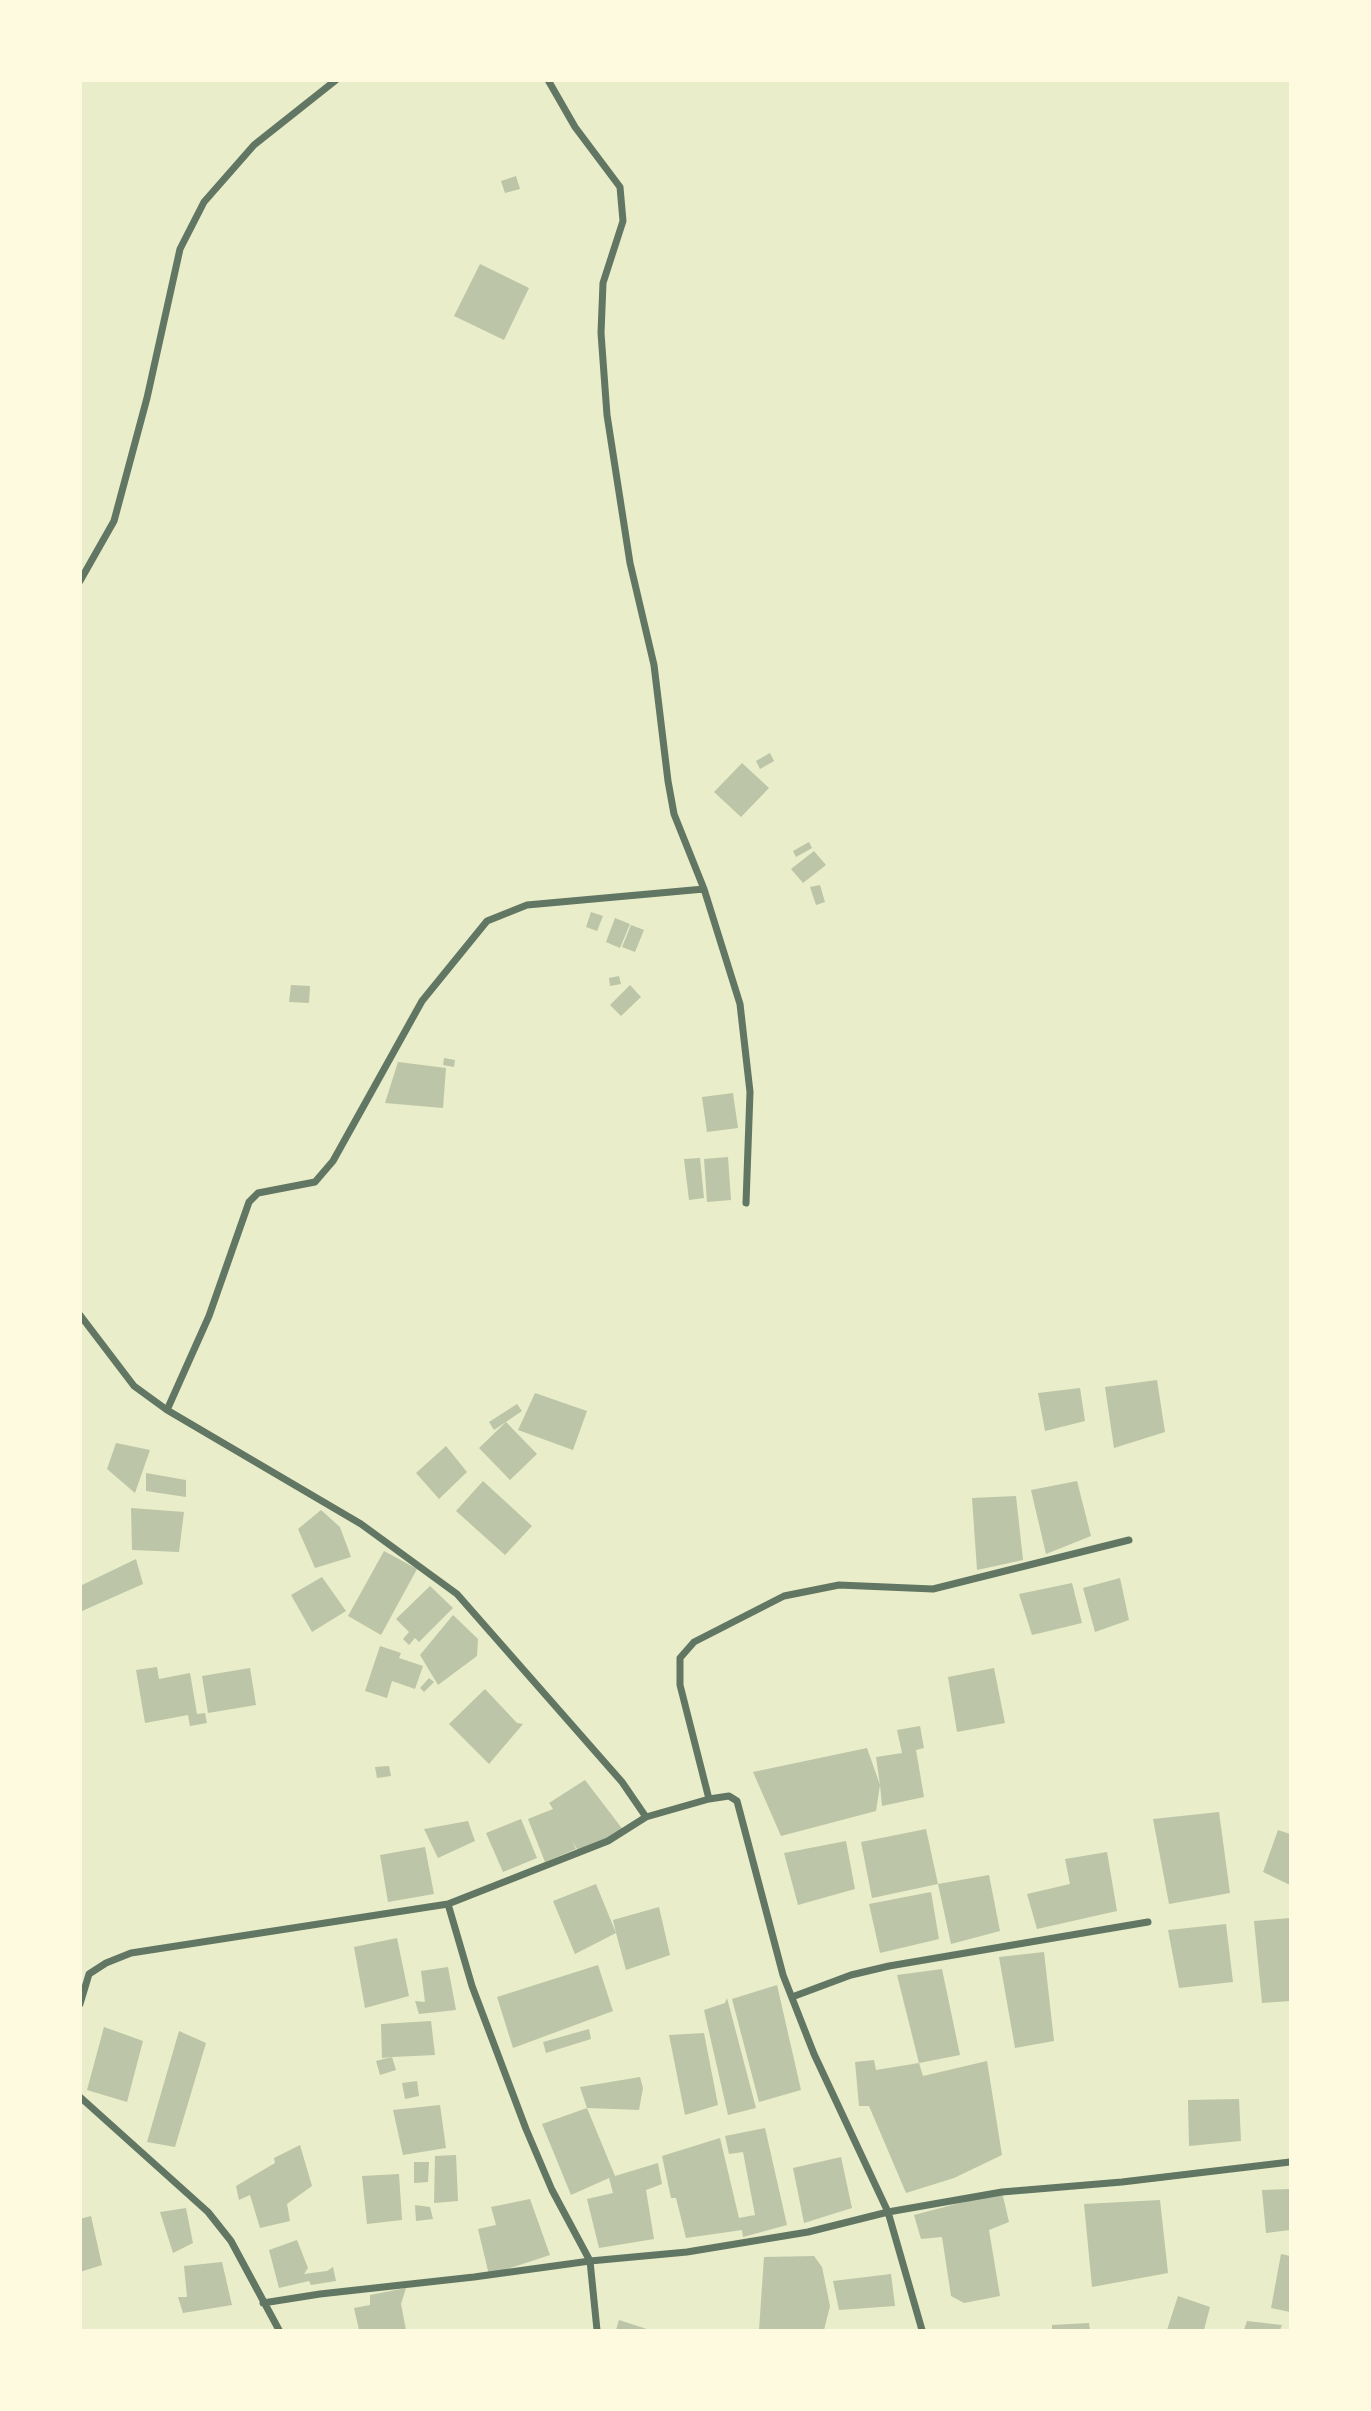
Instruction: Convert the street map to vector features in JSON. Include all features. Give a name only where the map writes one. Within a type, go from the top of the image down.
[{"type":"street","points":[[80,581],[114,521],[147,398],[180,249],[204,202],[254,145],[336,80]]},
{"type":"street","points":[[548,80],[576,127],[620,187],[623,221],[603,283],[601,333],[607,415],[630,563],[654,665],[674,814],[704,889],[740,1003],[750,1092],[746,1203]]},
{"type":"street","points":[[167,1410],[209,1316],[249,1202],[258,1193],[315,1182],[333,1161],[422,1001],[487,921],[527,905],[704,889]]},
{"type":"street","points":[[80,1315],[134,1386],[167,1410],[361,1524],[451,1589],[622,1782],[646,1817]]},
{"type":"street","points":[[709,1799],[680,1685],[680,1658],[694,1642],[784,1596],[839,1585],[933,1589],[1129,1540]]},
{"type":"street","points":[[80,2004],[89,1974],[131,1954],[448,1904],[608,1841],[646,1817],[729,1796],[737,1801],[783,1975],[814,2054],[888,2212],[922,2330]]},
{"type":"street","points":[[448,1904],[472,1986],[526,2129],[552,2190],[590,2261],[597,2330]]},
{"type":"street","points":[[792,1997],[850,1975],[889,1966],[1147,1922]]},
{"type":"street","points":[[80,2097],[208,2212],[231,2241],[279,2330]]},
{"type":"street","points":[[263,2303],[590,2261],[687,2252],[808,2232],[888,2212],[1034,2188],[1122,2182],[1290,2162]]},
{"type":"building","points":[[516,176],[520,189],[505,193],[501,181]]},
{"type":"building","points":[[480,264],[529,288],[504,340],[454,316]]},
{"type":"building","points":[[770,753],[774,761],[760,769],[756,761]]},
{"type":"building","points":[[742,763],[769,788],[741,817],[714,792]]},
{"type":"building","points":[[809,842],[812,848],[796,857],[793,851]]},
{"type":"building","points":[[814,851],[826,865],[803,883],[791,869]]},
{"type":"building","points":[[820,885],[825,902],[816,905],[810,887]]},
{"type":"building","points":[[591,912],[603,916],[597,931],[586,927]]},
{"type":"building","points":[[615,918],[630,924],[620,948],[606,942]]},
{"type":"building","points":[[631,925],[644,930],[635,952],[622,947]]},
{"type":"building","points":[[619,976],[621,984],[610,986],[609,978]]},
{"type":"building","points":[[291,985],[310,986],[309,1003],[289,1002]]},
{"type":"building","points":[[630,985],[641,997],[621,1016],[610,1005]]},
{"type":"building","points":[[444,1058],[455,1060],[454,1067],[443,1065]]},
{"type":"building","points":[[398,1062],[446,1068],[443,1108],[385,1103]]},
{"type":"building","points":[[733,1093],[738,1128],[707,1132],[702,1097]]},
{"type":"building","points":[[728,1157],[731,1200],[707,1202],[704,1159]]},
{"type":"building","points":[[700,1158],[704,1198],[689,1200],[684,1159]]},
{"type":"building","points":[[1157,1380],[1165,1432],[1114,1448],[1105,1387]]},
{"type":"building","points":[[1080,1388],[1085,1421],[1045,1431],[1038,1393]]},
{"type":"building","points":[[535,1393],[587,1411],[573,1450],[518,1430]]},
{"type":"building","points":[[517,1404],[522,1411],[494,1430],[489,1422]]},
{"type":"building","points":[[506,1422],[537,1454],[510,1480],[479,1448]]},
{"type":"building","points":[[116,1443],[150,1450],[135,1493],[107,1469]]},
{"type":"building","points":[[446,1446],[467,1472],[439,1499],[416,1473]]},
{"type":"building","points":[[146,1473],[186,1480],[186,1497],[146,1491]]},
{"type":"building","points":[[483,1481],[532,1526],[505,1555],[456,1511]]},
{"type":"building","points":[[1077,1481],[1091,1536],[1046,1554],[1031,1490]]},
{"type":"building","points":[[1016,1496],[1023,1560],[977,1570],[972,1498]]},
{"type":"building","points":[[131,1508],[184,1512],[179,1552],[132,1550]]},
{"type":"building","points":[[321,1510],[340,1527],[351,1557],[315,1568],[298,1529]]},
{"type":"building","points":[[384,1551],[417,1569],[381,1635],[348,1616]]},
{"type":"building","points":[[136,1559],[143,1584],[82,1611],[80,1586]]},
{"type":"building","points":[[322,1577],[346,1611],[312,1632],[291,1595]]},
{"type":"building","points":[[1120,1578],[1129,1620],[1095,1632],[1083,1588]]},
{"type":"building","points":[[1072,1583],[1082,1623],[1032,1635],[1019,1594]]},
{"type":"building","points":[[430,1586],[453,1608],[419,1642],[415,1638],[409,1645],[403,1639],[409,1632],[396,1619]]},
{"type":"building","points":[[453,1615],[478,1639],[477,1656],[438,1685],[420,1655]]},
{"type":"building","points":[[380,1646],[401,1653],[399,1658],[423,1666],[415,1689],[392,1681],[387,1698],[365,1691]]},
{"type":"building","points":[[157,1667],[159,1679],[190,1673],[197,1714],[205,1713],[207,1723],[190,1726],[188,1715],[145,1723],[136,1670]]},
{"type":"building","points":[[250,1668],[256,1705],[208,1713],[202,1676]]},
{"type":"building","points":[[994,1668],[1005,1723],[957,1732],[948,1677]]},
{"type":"building","points":[[429,1678],[434,1682],[424,1692],[420,1688]]},
{"type":"building","points":[[485,1689],[517,1723],[523,1724],[489,1764],[449,1724]]},
{"type":"building","points":[[920,1726],[924,1748],[916,1750],[924,1797],[882,1806],[876,1757],[902,1753],[897,1730]]},
{"type":"building","points":[[867,1748],[880,1785],[876,1811],[781,1836],[753,1772]]},
{"type":"building","points":[[389,1766],[391,1776],[377,1778],[375,1767]]},
{"type":"building","points":[[585,1780],[624,1831],[579,1852],[572,1841],[576,1849],[545,1862],[528,1819],[553,1809],[549,1803]]},
{"type":"building","points":[[1219,1812],[1230,1893],[1169,1904],[1153,1819]]},
{"type":"building","points":[[521,1819],[537,1858],[503,1872],[486,1833]]},
{"type":"building","points":[[468,1821],[475,1841],[438,1858],[424,1829]]},
{"type":"building","points":[[926,1829],[938,1884],[872,1898],[861,1842]]},
{"type":"building","points":[[1278,1830],[1290,1834],[1290,1885],[1263,1872]]},
{"type":"building","points":[[846,1841],[855,1889],[798,1905],[784,1853]]},
{"type":"building","points":[[425,1847],[434,1894],[388,1902],[380,1855]]},
{"type":"building","points":[[1107,1852],[1117,1911],[1037,1929],[1027,1894],[1070,1884],[1065,1859]]},
{"type":"building","points":[[989,1875],[1000,1931],[951,1944],[938,1884]]},
{"type":"building","points":[[596,1884],[616,1933],[575,1954],[553,1901]]},
{"type":"building","points":[[931,1892],[939,1939],[880,1953],[869,1904]]},
{"type":"building","points":[[659,1907],[670,1955],[626,1970],[613,1920]]},
{"type":"building","points":[[1290,1918],[1290,2001],[1262,2003],[1254,1921]]},
{"type":"building","points":[[1226,1924],[1233,1982],[1179,1988],[1168,1930]]},
{"type":"building","points":[[397,1938],[409,1996],[365,2008],[354,1947]]},
{"type":"building","points":[[1044,1952],[1054,2041],[1015,2048],[999,1957]]},
{"type":"building","points":[[598,1965],[613,2011],[513,2048],[497,1997]]},
{"type":"building","points":[[448,1967],[456,2010],[419,2014],[415,2001],[425,2002],[421,1971]]},
{"type":"building","points":[[942,1969],[960,2055],[919,2063],[897,1975]]},
{"type":"building","points":[[777,1985],[801,2090],[759,2102],[732,1999]]},
{"type":"building","points":[[727,1998],[756,2108],[728,2115],[704,2010],[725,2003]]},
{"type":"building","points":[[431,2021],[435,2055],[382,2058],[381,2024]]},
{"type":"building","points":[[104,2027],[143,2041],[127,2102],[87,2090]]},
{"type":"building","points":[[589,2029],[591,2039],[546,2053],[543,2042]]},
{"type":"building","points":[[179,2031],[206,2043],[175,2147],[147,2142]]},
{"type":"building","points":[[704,2033],[718,2105],[685,2115],[669,2035]]},
{"type":"building","points":[[392,2057],[396,2070],[380,2075],[376,2061]]},
{"type":"building","points":[[874,2060],[876,2070],[919,2063],[923,2076],[987,2061],[1002,2155],[954,2178],[906,2193],[869,2106],[859,2106],[855,2062]]},
{"type":"building","points":[[640,2077],[643,2088],[639,2110],[587,2108],[580,2087]]},
{"type":"building","points":[[417,2081],[419,2096],[405,2099],[402,2083]]},
{"type":"building","points":[[1239,2099],[1241,2141],[1189,2146],[1188,2100]]},
{"type":"building","points":[[440,2105],[446,2148],[403,2155],[393,2110]]},
{"type":"building","points":[[587,2108],[615,2176],[658,2163],[662,2184],[646,2190],[654,2239],[599,2248],[587,2199],[613,2193],[609,2178],[571,2195],[542,2124]]},
{"type":"building","points":[[765,2128],[787,2225],[743,2237],[742,2230],[686,2238],[676,2198],[671,2198],[662,2156],[720,2138],[739,2218],[755,2215],[743,2152],[729,2154],[725,2136]]},
{"type":"building","points":[[300,2145],[312,2186],[287,2204],[290,2221],[260,2228],[250,2195],[239,2200],[236,2186],[275,2163],[274,2158]]},
{"type":"building","points":[[456,2155],[458,2201],[434,2203],[435,2156]]},
{"type":"building","points":[[841,2157],[852,2208],[804,2223],[793,2168]]},
{"type":"building","points":[[414,2162],[429,2162],[428,2182],[414,2183]]},
{"type":"building","points":[[399,2174],[402,2220],[367,2224],[362,2176]]},
{"type":"building","points":[[1290,2189],[1290,2230],[1266,2233],[1262,2190]]},
{"type":"building","points":[[1002,2192],[1009,2222],[989,2230],[1000,2296],[964,2303],[951,2296],[942,2237],[921,2239],[914,2215]]},
{"type":"building","points":[[530,2199],[550,2255],[489,2275],[478,2229],[496,2225],[491,2207]]},
{"type":"building","points":[[1160,2200],[1168,2273],[1092,2287],[1084,2204]]},
{"type":"building","points":[[415,2205],[430,2207],[433,2219],[416,2221]]},
{"type":"building","points":[[186,2208],[193,2243],[173,2253],[160,2212]]},
{"type":"building","points":[[91,2216],[102,2265],[80,2272],[80,2219]]},
{"type":"building","points":[[297,2240],[308,2268],[304,2274],[327,2271],[333,2267],[336,2281],[311,2285],[309,2281],[279,2288],[269,2250]]},
{"type":"building","points":[[1281,2254],[1290,2256],[1290,2312],[1271,2308]]},
{"type":"building","points":[[814,2256],[822,2267],[830,2306],[824,2330],[759,2330],[764,2257]]},
{"type":"building","points":[[222,2262],[232,2305],[183,2313],[178,2297],[187,2297],[184,2266]]},
{"type":"building","points":[[891,2274],[895,2306],[839,2310],[833,2281]]},
{"type":"building","points":[[406,2288],[401,2304],[406,2330],[359,2330],[354,2308],[370,2305],[370,2295]]},
{"type":"building","points":[[1178,2296],[1210,2307],[1204,2330],[1167,2330]]},
{"type":"building","points":[[619,2320],[650,2330],[616,2330]]},
{"type":"building","points":[[1247,2321],[1282,2325],[1280,2330],[1244,2330]]},
{"type":"building","points":[[1089,2323],[1090,2330],[1052,2330],[1052,2325]]}]
